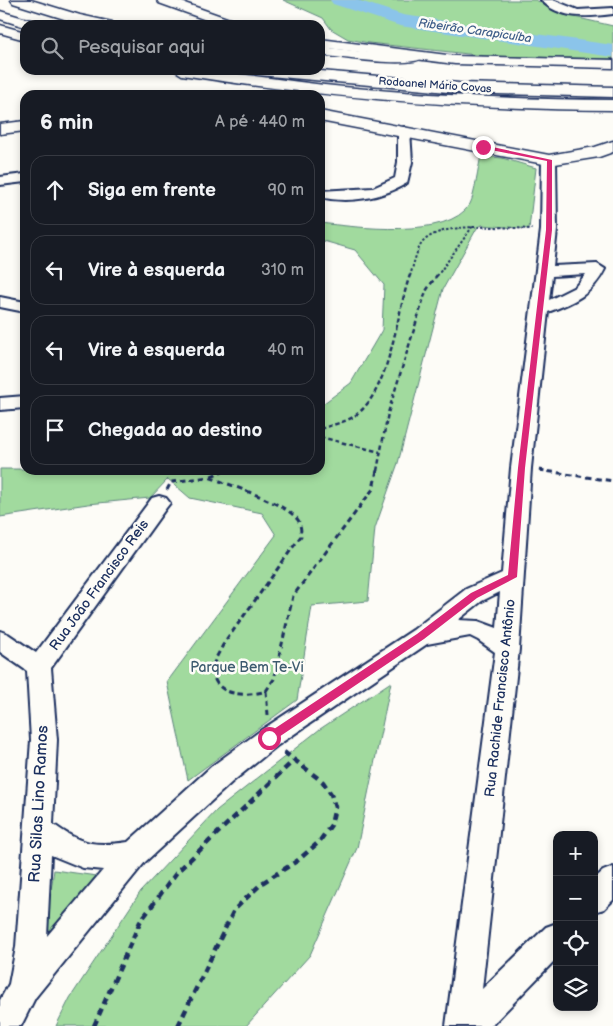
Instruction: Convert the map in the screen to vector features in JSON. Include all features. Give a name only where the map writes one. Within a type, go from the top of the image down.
[{"type":"main road","points":[[18,0],[83,20]]},
{"type":"main road","points":[[164,0],[219,20]]},
{"type":"main road","points":[[0,15],[20,21]]},
{"type":"main road","points":[[0,29],[20,35]]},
{"type":"main road","points":[[325,44],[416,57],[466,61],[613,64]]},
{"type":"main road","points":[[325,52],[373,57],[416,57]]},
{"type":"main road","name":"Rodoanel Mário Covas","points":[[325,60],[508,71],[613,74]]},
{"type":"main road","points":[[215,75],[274,84],[395,96],[522,104],[613,106]]},
{"type":"main road","name":"Rodoanel Mário Covas","points":[[314,75],[459,88],[613,92]]},
{"type":"main road","points":[[325,117],[549,160],[599,152],[613,146]]},
{"type":"main road","points":[[1,130],[20,127]]},
{"type":"street","points":[[546,0],[567,12],[576,14],[613,11]]},
{"type":"street","points":[[325,194],[374,193],[391,188],[402,180],[405,162],[404,131]]},
{"type":"street","name":"Rua Rachide Francisco Antônio","points":[[462,1026],[507,649],[521,468],[549,230],[549,160]]},
{"type":"street","points":[[0,181],[20,179]]},
{"type":"street","points":[[545,270],[596,269],[613,258]]},
{"type":"street","points":[[540,309],[574,297],[592,282],[596,269]]},
{"type":"street","points":[[0,302],[20,306]]},
{"type":"street","points":[[0,404],[20,402]]},
{"type":"street","name":"Rua João Francisco Reis","points":[[39,667],[159,503]]},
{"type":"street","points":[[4,1026],[24,987],[135,853],[222,774],[261,744],[421,636],[474,596],[512,577]]},
{"type":"street","points":[[421,636],[464,627],[476,627],[494,637],[507,649]]},
{"type":"street","points":[[0,640],[39,667]]},
{"type":"street","name":"Rua Silas Lino Ramos","points":[[24,987],[32,947],[44,740],[39,667]]},
{"type":"street","points":[[38,829],[59,846],[87,858],[105,859],[135,853]]},
{"type":"street","points":[[598,895],[613,880]]},
{"type":"street","points":[[468,1026],[553,940]]},
{"type":"path","points":[[209,477],[276,506],[297,518],[301,529],[301,536],[223,645],[212,672],[216,681],[228,692],[253,695],[266,690],[274,679],[293,596],[373,489],[388,413],[426,291],[473,226]]},
{"type":"path","points":[[325,427],[356,415],[372,397],[391,352],[408,281],[422,243],[442,231],[473,226],[549,230]]},
{"type":"path","points":[[325,438],[380,452]]},
{"type":"path","points":[[521,468],[613,481]]},
{"type":"path","points":[[159,503],[172,482],[214,475]]},
{"type":"path","points":[[94,1026],[140,922],[177,872],[294,761],[323,782],[331,794],[335,807],[331,826],[319,842],[297,861],[262,883],[234,910],[178,1026]]},
{"type":"green space","points":[[283,0],[536,0],[561,14],[613,26],[613,59],[486,56],[369,43],[348,39],[331,29],[323,18]]},
{"type":"green space","name":"Parque Bem Te-Vi","points":[[481,156],[502,158],[536,168],[529,229],[482,225],[477,228],[443,289],[398,463],[375,528],[368,601],[312,606],[297,700],[188,780],[167,682],[276,535],[262,513],[190,498],[168,479],[150,498],[88,504],[0,517],[0,469],[20,469],[20,475],[325,475],[325,402],[351,383],[382,330],[384,285],[355,250],[325,241],[325,224],[355,227],[400,228],[422,227],[442,223],[459,215],[470,204]]},
{"type":"green space","points":[[391,682],[357,848],[310,955],[246,1026],[56,1026],[70,998],[141,891],[217,810],[320,729]]},
{"type":"green space","points":[[54,870],[104,877],[42,950]]},
{"type":"waterway","name":"Ribeirão Carapicuíba","points":[[339,0],[400,20],[613,51]]},
{"type":"route","points":[[269,738],[421,636],[474,596],[512,577],[521,468],[549,230],[549,160],[483,147]]}]
